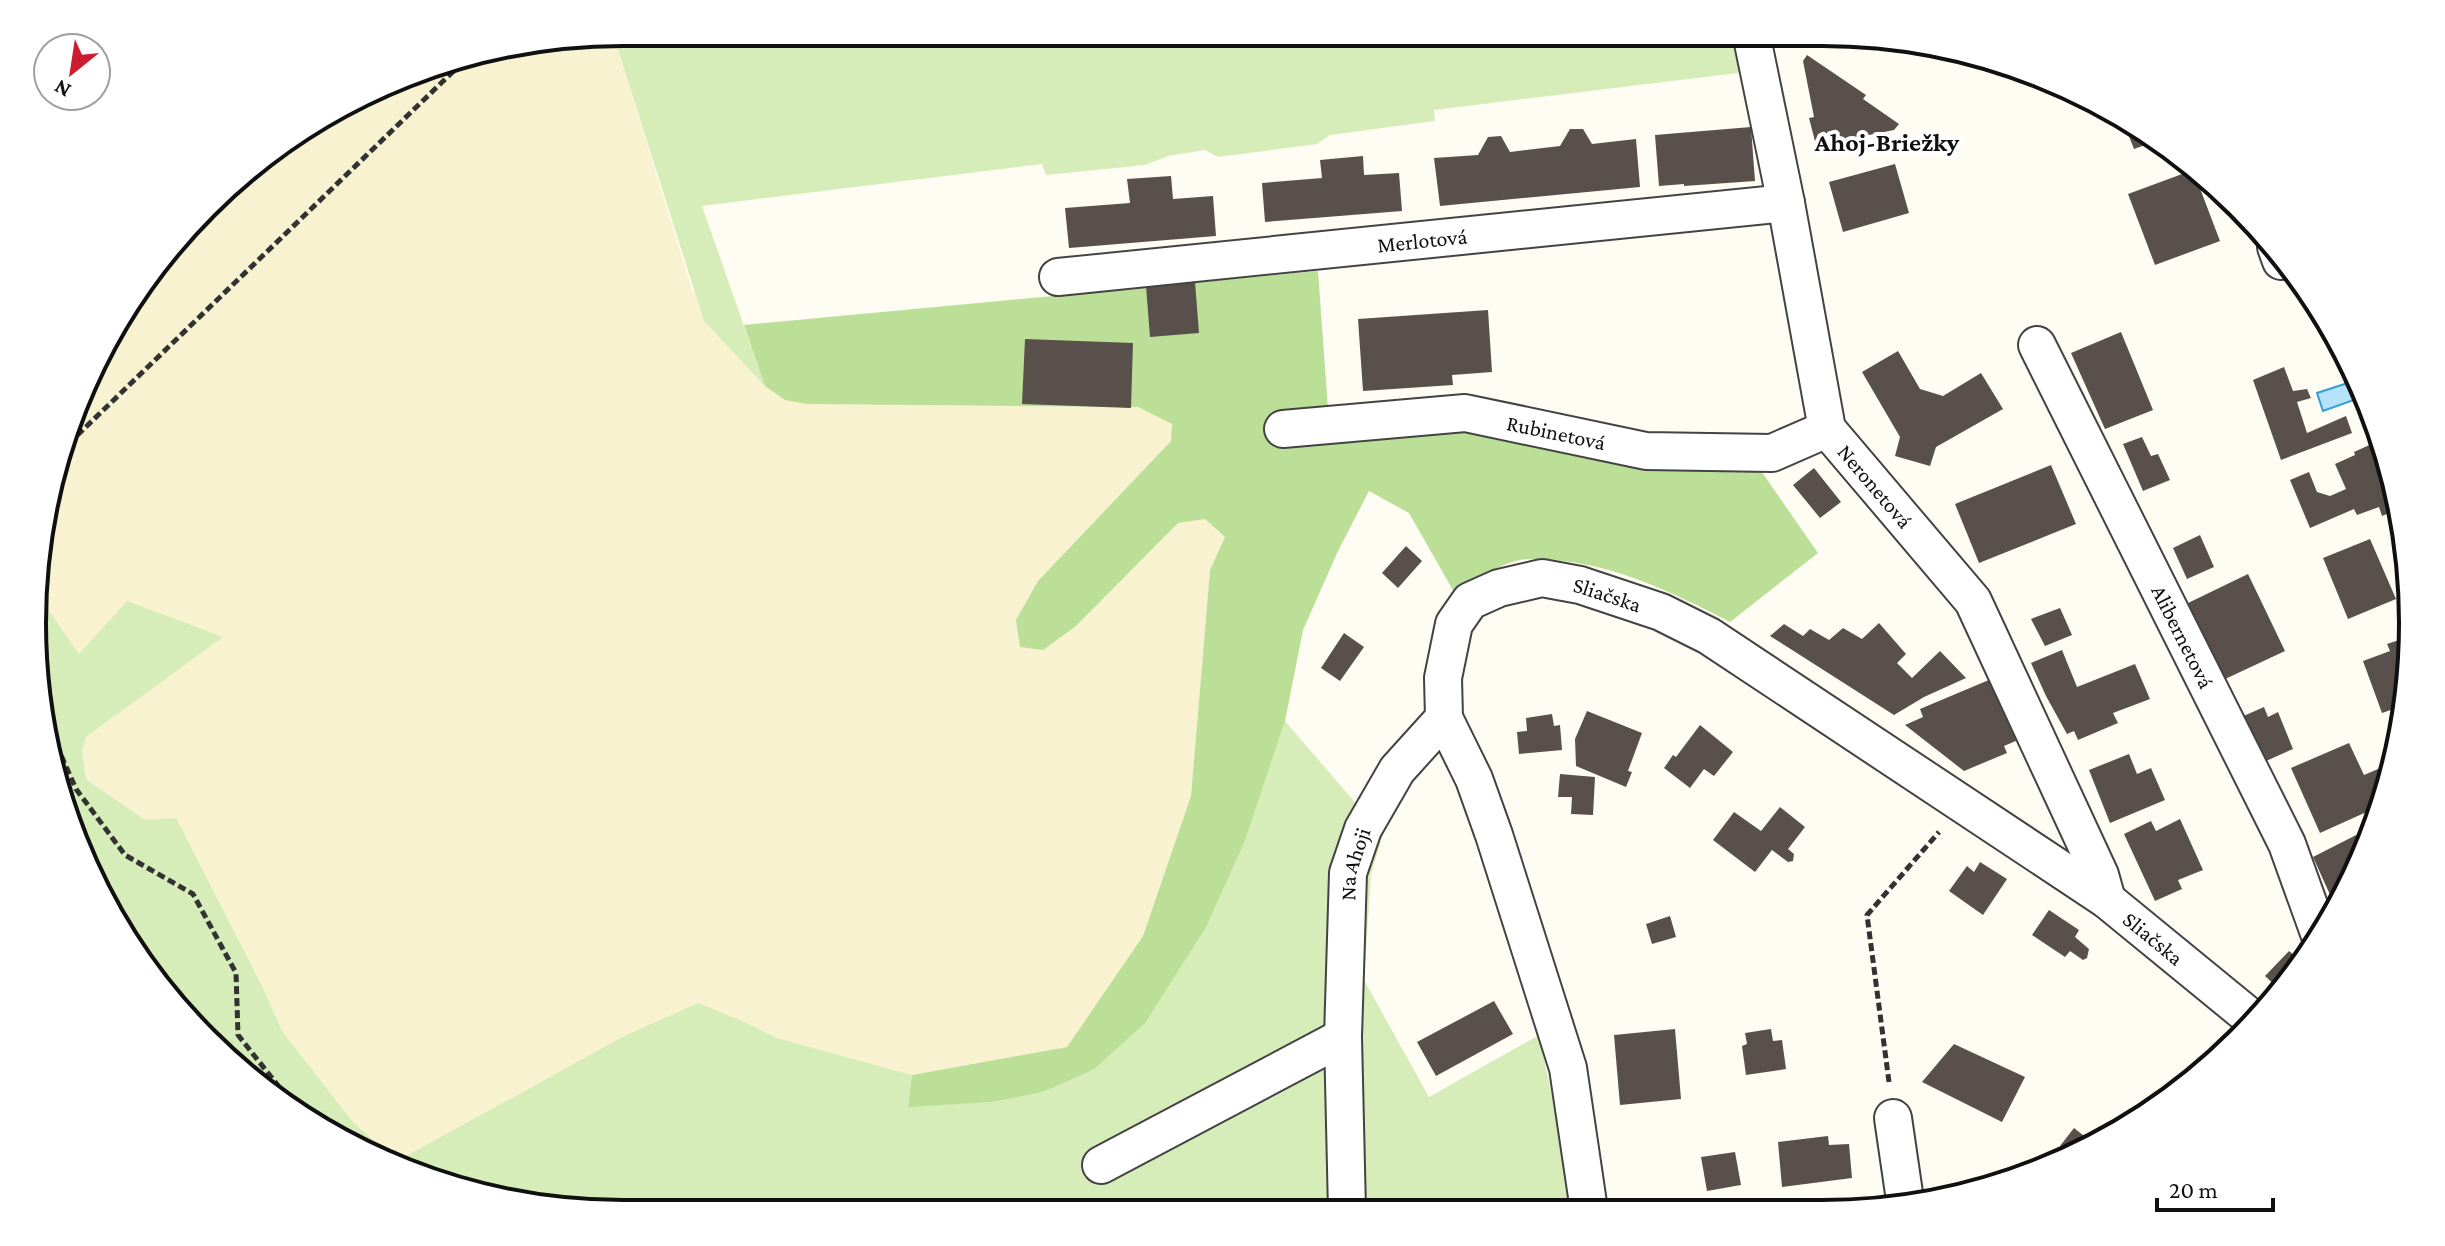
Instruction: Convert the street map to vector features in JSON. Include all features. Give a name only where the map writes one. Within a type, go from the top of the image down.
[{"type":"street","name":"Neronetová","points":[[1754,46],[1827,429],[1973,601],[2100,875],[2107,900]]},
{"type":"street","name":"Merlotová","points":[[1058,277],[1786,203]]},
{"type":"street","name":"Alibernetová","points":[[2037,345],[2287,844],[2315,923]]},
{"type":"street","name":"Rubinetová","points":[[1283,429],[1465,413],[1646,451],[1772,453],[1827,429]]},
{"type":"street","name":"Sliačska","points":[[1588,1200],[1568,1068],[1494,835],[1474,779],[1444,718],[1443,678],[1454,624],[1470,601],[1499,588],[1542,578],[1580,585],[1661,612],[1709,636],[2107,900],[2246,1014]]},
{"type":"street","name":"Na Ahoji","points":[[1347,1200],[1343,1037],[1348,873],[1363,829],[1397,770],[1444,718]]},
{"type":"street","points":[[1101,1165],[1343,1037]]},
{"type":"street","points":[[1893,1118],[1904,1194]]},
{"type":"path","points":[[78,434],[452,73]]},
{"type":"path","points":[[63,759],[76,789],[125,855],[193,894],[236,973],[238,1035],[278,1085]]},
{"type":"path","points":[[1893,1118],[1867,915],[1913,863]]},
{"type":"shaded area","points":[[617,46],[692,290],[807,404],[1139,407],[1172,424],[1171,441],[1038,581],[1076,626],[1178,523],[1205,519],[1225,537],[1210,570],[1191,796],[1143,936],[1067,1047],[912,1075],[777,1038],[747,1023],[624,1036],[404,1157],[379,1145],[353,1122],[282,1031],[176,819],[145,820],[86,779],[82,751],[86,737],[222,637],[79,655],[46,607],[51,548],[66,474],[90,402],[123,334],[143,302],[189,243],[215,215],[272,165],[334,123],[368,106],[402,90],[474,66],[510,57],[585,47]]},
{"type":"green space","points":[[617,46],[1741,46],[1746,72],[1434,110],[1435,121],[1330,135],[1317,144],[1218,157],[1205,150],[1168,156],[1145,165],[1046,175],[1042,164],[702,206],[765,386],[704,321]]},
{"type":"green space","points":[[1318,271],[1330,437],[1466,429],[1759,468],[1818,553],[1730,622],[1666,591],[1621,574],[1551,560],[1511,562],[1454,592],[1409,513],[1369,491],[1303,630],[1285,721],[1246,838],[1206,927],[1145,1023],[1093,1070],[1043,1092],[993,1102],[908,1107],[912,1075],[1067,1047],[1143,936],[1191,796],[1210,570],[1225,537],[1205,519],[1178,523],[1076,626],[1043,650],[1020,647],[1016,620],[1038,581],[1171,441],[1172,424],[1138,407],[807,404],[785,400],[765,386],[744,325]]},
{"type":"green space","points":[[127,601],[223,637],[86,737],[82,751],[86,779],[145,820],[176,818],[282,1031],[353,1122],[379,1145],[302,1103],[243,1057],[215,1031],[165,974],[123,912],[90,844],[66,772],[51,698],[46,607],[79,654]]},
{"type":"green space","points":[[1285,721],[1383,835],[1371,874],[1364,980],[1429,1097],[1539,1035],[1573,1200],[585,1199],[510,1189],[404,1157],[624,1036],[698,1003],[777,1038],[912,1075],[908,1106],[993,1102],[1043,1092],[1093,1070],[1246,838]]},
{"type":"water","points":[[2346,383],[2354,400],[2323,411],[2317,393]]},
{"type":"building","points":[[1807,55],[1866,95],[1863,99],[1899,124],[1894,130],[1834,142],[1831,146],[1817,149],[1809,118],[1814,117],[1803,61]]},
{"type":"building","points":[[1751,127],[1755,181],[1659,186],[1655,135]]},
{"type":"building","points":[[1570,129],[1583,129],[1592,144],[1636,139],[1640,187],[1440,206],[1434,158],[1478,155],[1488,137],[1501,136],[1510,152],[1560,146]]},
{"type":"building","points":[[2128,134],[2146,145],[2134,149]]},
{"type":"building","points":[[1363,156],[1364,175],[1399,173],[1402,211],[1265,222],[1262,183],[1322,178],[1320,160]]},
{"type":"building","points":[[1895,164],[1909,213],[1843,232],[1829,182]]},
{"type":"building","points":[[2183,174],[2199,187],[2220,241],[2155,265],[2128,194]]},
{"type":"building","points":[[1171,176],[1173,199],[1213,196],[1216,236],[1069,248],[1065,208],[1130,203],[1127,179]]},
{"type":"building","points":[[1195,282],[1199,333],[1150,337],[1146,286]]},
{"type":"building","points":[[1488,310],[1492,372],[1452,375],[1453,385],[1363,391],[1358,319]]},
{"type":"building","points":[[2121,332],[2153,410],[2105,429],[2071,353]]},
{"type":"building","points":[[1025,339],[1133,343],[1131,408],[1022,404]]},
{"type":"building","points":[[1898,351],[1920,389],[1943,396],[1981,373],[2003,409],[1936,447],[1930,466],[1895,456],[1900,437],[1862,372]]},
{"type":"building","points":[[2284,367],[2293,391],[2307,389],[2311,398],[2297,402],[2307,433],[2346,416],[2352,433],[2281,460],[2253,380]]},
{"type":"building","points":[[2142,437],[2151,456],[2158,454],[2170,480],[2143,491],[2123,444]]},
{"type":"building","points":[[2370,445],[2389,513],[2382,516],[2379,507],[2357,515],[2354,509],[2310,528],[2290,480],[2309,472],[2317,492],[2330,496],[2346,489],[2335,464],[2355,455],[2354,452]]},
{"type":"building","points":[[2051,465],[2076,524],[1979,563],[1955,504]]},
{"type":"building","points":[[1814,468],[1841,502],[1820,518],[1793,485]]},
{"type":"building","points":[[2200,535],[2214,567],[2187,579],[2173,548]]},
{"type":"building","points":[[2370,539],[2396,599],[2348,619],[2323,558]]},
{"type":"building","points":[[1406,546],[1422,561],[1398,588],[1382,573]]},
{"type":"building","points":[[2248,574],[2285,651],[2223,680],[2186,604]]},
{"type":"building","points":[[2060,608],[2072,635],[2045,646],[2031,619]]},
{"type":"building","points":[[1879,623],[1906,654],[1897,663],[1912,678],[1940,651],[1966,678],[1894,715],[1770,636],[1784,624],[1803,636],[1810,629],[1829,640],[1843,628],[1862,639]]},
{"type":"building","points":[[1344,633],[1364,647],[1340,681],[1321,668]]},
{"type":"building","points":[[2399,640],[2398,661],[2392,709],[2382,713],[2363,661],[2390,651],[2387,644]]},
{"type":"building","points":[[2062,650],[2077,687],[2135,664],[2150,699],[2113,713],[2118,723],[2078,740],[2074,731],[2067,734],[2031,663]]},
{"type":"building","points":[[1996,677],[2025,737],[2004,746],[2007,753],[1964,771],[1905,725],[1923,717],[1920,709]]},
{"type":"building","points":[[2264,707],[2268,717],[2278,712],[2293,749],[2257,765],[2230,722]]},
{"type":"building","points":[[1587,711],[1642,733],[1628,771],[1632,772],[1626,787],[1576,766],[1575,739]]},
{"type":"building","points":[[1552,714],[1554,726],[1560,725],[1562,750],[1519,754],[1517,732],[1527,731],[1526,718]]},
{"type":"building","points":[[1700,725],[1733,752],[1714,776],[1704,769],[1690,788],[1664,768]]},
{"type":"building","points":[[2349,743],[2364,775],[2380,768],[2367,812],[2320,833],[2291,768]]},
{"type":"building","points":[[2129,754],[2137,774],[2151,768],[2165,800],[2110,823],[2089,770]]},
{"type":"building","points":[[1560,774],[1595,777],[1593,815],[1571,814],[1572,797],[1558,797]]},
{"type":"building","points":[[1780,807],[1805,827],[1788,849],[1794,854],[1793,861],[1788,862],[1772,850],[1755,872],[1713,840],[1734,812],[1761,831]]},
{"type":"building","points":[[2180,819],[2203,870],[2178,880],[2182,889],[2155,901],[2124,834],[2151,821],[2156,831]]},
{"type":"building","points":[[2359,834],[2330,895],[2313,857]]},
{"type":"building","points":[[1980,862],[2007,879],[1983,915],[1949,891],[1967,866],[1974,872]]},
{"type":"building","points":[[2049,910],[2079,930],[2075,937],[2089,949],[2087,958],[2083,960],[2070,951],[2065,957],[2032,935]]},
{"type":"building","points":[[1670,916],[1676,937],[1652,944],[1646,924]]},
{"type":"building","points":[[2289,951],[2294,955],[2273,983],[2265,976]]},
{"type":"building","points":[[1494,1001],[1513,1034],[1436,1076],[1417,1042]]},
{"type":"building","points":[[1675,1029],[1681,1099],[1620,1105],[1614,1035]]},
{"type":"building","points":[[1771,1029],[1773,1041],[1782,1040],[1786,1069],[1746,1075],[1742,1046],[1747,1044],[1745,1033]]},
{"type":"building","points":[[1954,1044],[2025,1077],[2002,1122],[1922,1082]]},
{"type":"building","points":[[2074,1128],[2084,1136],[2062,1147]]},
{"type":"building","points":[[1828,1136],[1829,1145],[1849,1144],[1852,1178],[1782,1187],[1778,1142]]},
{"type":"building","points":[[1735,1152],[1741,1185],[1707,1191],[1701,1157]]},
{"type":"district","name":"Ahoj-Briežky","points":[[1887,142]]}]
